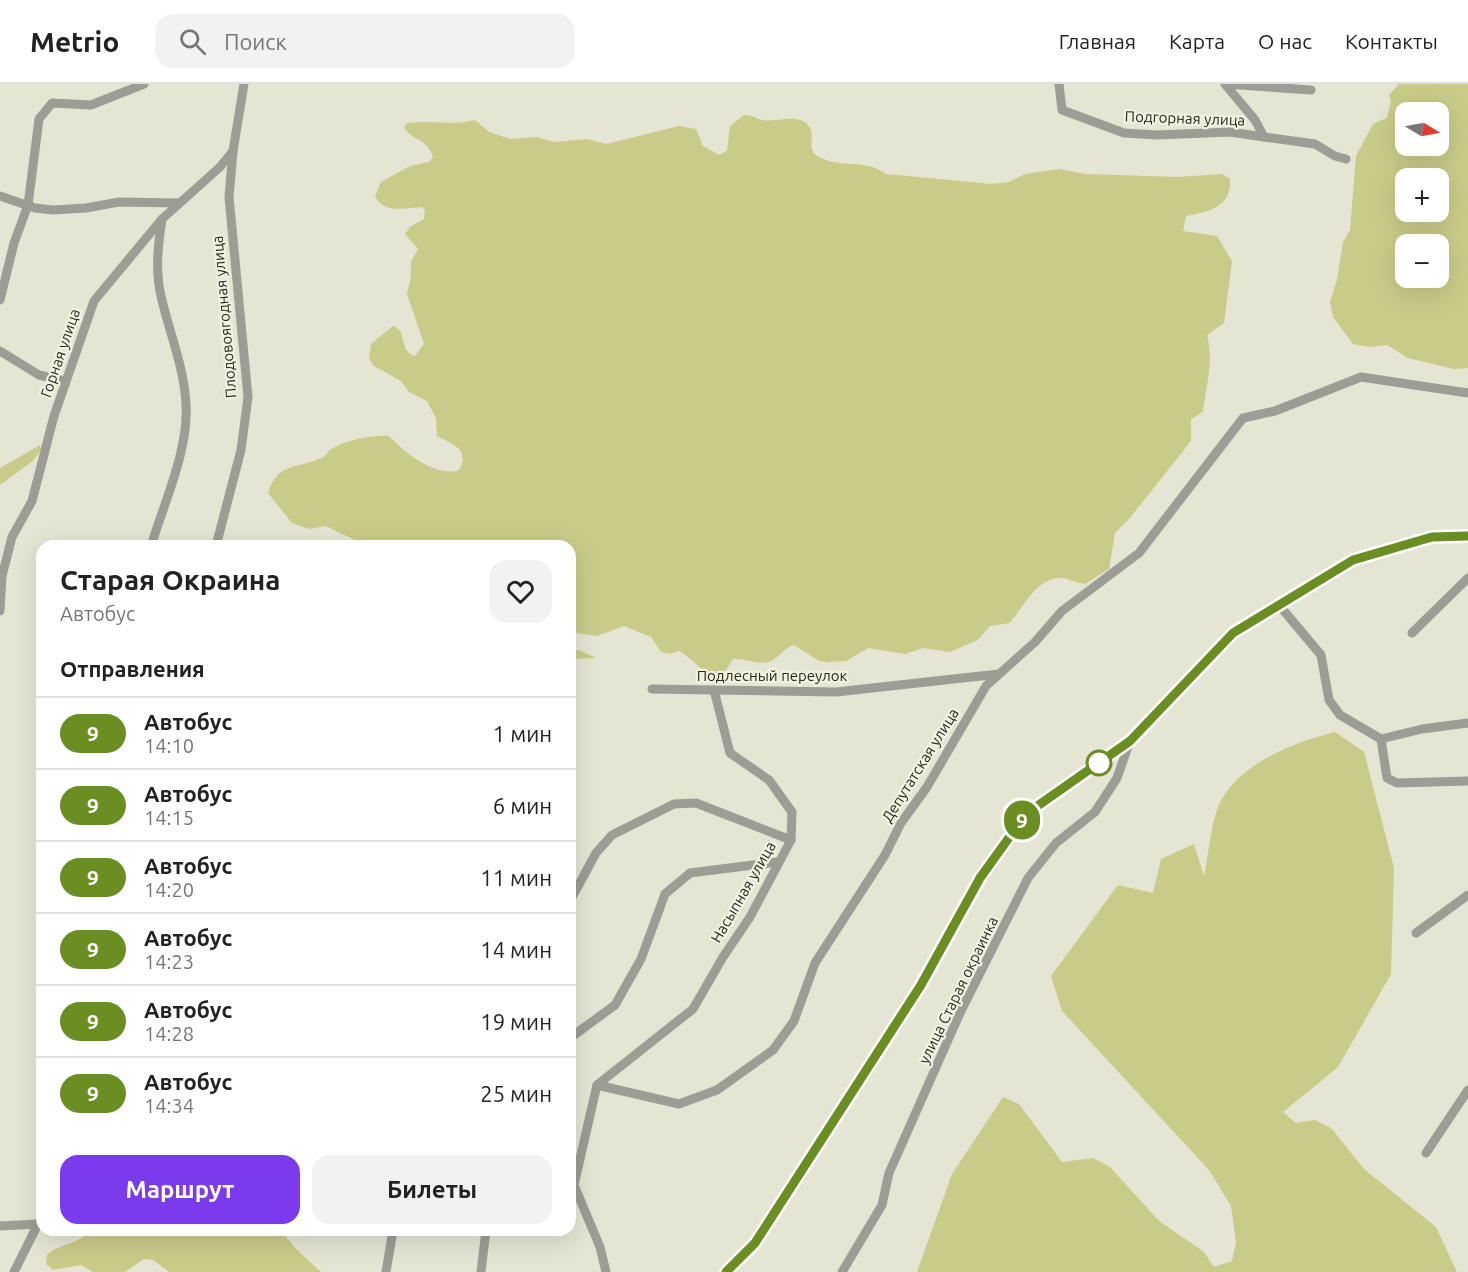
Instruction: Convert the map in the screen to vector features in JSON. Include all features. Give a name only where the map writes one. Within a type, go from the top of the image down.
[{"type":"street","points":[[0,300],[14,243],[28,205],[39,119],[44,110],[51,104],[91,105],[144,84]]},
{"type":"street","name":"Плодовоягодная улица","points":[[218,540],[241,450],[248,397],[229,196],[233,151],[244,84]]},
{"type":"street","name":"Подгорная улица","points":[[1059,84],[1062,110],[1124,133],[1157,135],[1230,132],[1264,137]]},
{"type":"street","points":[[1225,84],[1250,113],[1264,137],[1315,144],[1329,153],[1346,159]]},
{"type":"street","points":[[1225,84],[1311,90]]},
{"type":"street","name":"Горная улица","points":[[0,611],[2,576],[12,537],[32,501],[65,381],[94,301],[162,219],[220,167],[233,151]]},
{"type":"street","points":[[0,196],[28,205],[61,210],[119,202],[179,203]]},
{"type":"street","points":[[153,540],[185,430],[186,406],[185,383],[160,295],[157,259],[162,219]]},
{"type":"street","points":[[0,351],[39,375],[65,381]]},
{"type":"street","name":"Депутатская улица","points":[[597,1086],[679,1104],[717,1090],[773,1050],[794,1021],[815,963],[885,855],[901,823],[927,787],[986,686],[1062,611],[1139,553],[1243,418],[1275,411],[1361,377],[1468,393]]},
{"type":"street","points":[[726,1272],[755,1243],[921,985],[980,878],[1026,814],[1130,741],[1233,633],[1353,560],[1432,537],[1468,536]]},
{"type":"street","points":[[1412,633],[1468,578]]},
{"type":"street","points":[[1279,605],[1321,656],[1329,700],[1340,715],[1381,738],[1422,729],[1468,723]]},
{"type":"street","name":"Подлесный переулок","points":[[652,689],[837,692],[999,674]]},
{"type":"street","name":"Насыпная улица","points":[[597,1086],[693,1009],[723,957],[750,917],[777,862],[791,840],[792,812],[769,780],[730,753],[714,690]]},
{"type":"street","points":[[1381,738],[1387,778],[1397,783],[1468,781]]},
{"type":"street","name":"улица Старая окраинка","points":[[842,1272],[882,1205],[888,1173],[960,1013],[1028,878],[1056,843],[1095,812],[1117,778],[1130,741]]},
{"type":"street","points":[[576,890],[596,853],[612,835],[674,804],[696,803],[791,840]]},
{"type":"street","points":[[576,1034],[615,1005],[641,959],[665,894],[690,873],[777,862]]},
{"type":"street","points":[[1416,933],[1468,895]]},
{"type":"street","points":[[576,1176],[597,1086]]},
{"type":"street","points":[[1426,1153],[1468,1090]]},
{"type":"street","points":[[576,1190],[600,1248],[606,1272]]},
{"type":"street","points":[[0,1226],[36,1221]]},
{"type":"street","points":[[14,1272],[36,1228]]},
{"type":"street","points":[[386,1272],[392,1236]]},
{"type":"street","points":[[481,1272],[485,1236]]},
{"type":"green space","points":[[1399,84],[1468,84],[1468,368],[1454,369],[1408,358],[1387,345],[1370,347],[1353,344],[1333,317],[1330,302],[1337,280],[1343,242],[1350,230],[1356,156],[1373,124],[1387,118],[1391,102],[1389,95]]},
{"type":"green space","points":[[744,115],[768,121],[800,120],[810,128],[813,151],[819,157],[827,161],[870,166],[886,174],[991,184],[1009,182],[1025,174],[1059,169],[1086,174],[1178,177],[1222,174],[1230,179],[1230,188],[1223,202],[1211,210],[1186,216],[1183,231],[1217,236],[1232,261],[1224,323],[1207,335],[1210,364],[1203,412],[1191,419],[1191,441],[1129,519],[1115,533],[1109,569],[1085,584],[1057,578],[1048,581],[1033,592],[1009,623],[990,626],[978,640],[950,652],[923,648],[905,654],[868,648],[846,661],[828,662],[819,661],[794,645],[771,661],[733,659],[723,675],[716,681],[679,651],[670,654],[661,652],[651,637],[624,626],[597,636],[576,633],[576,540],[355,540],[326,526],[309,529],[292,523],[268,493],[272,483],[282,471],[321,458],[343,443],[367,437],[389,436],[412,456],[431,467],[440,470],[459,470],[462,463],[463,457],[458,448],[437,436],[436,418],[427,401],[409,392],[401,381],[374,366],[369,359],[371,344],[393,326],[400,330],[406,349],[411,354],[415,356],[424,344],[407,294],[411,277],[411,262],[418,249],[405,234],[410,227],[424,219],[425,210],[421,207],[389,208],[379,202],[375,196],[381,182],[410,166],[429,162],[433,158],[428,147],[404,128],[407,123],[458,123],[475,120],[489,132],[510,139],[536,137],[554,142],[587,139],[606,144],[679,126],[696,129],[703,146],[719,155],[727,151],[730,126]]},
{"type":"green space","points":[[40,445],[41,450],[33,461],[0,485],[0,468]]},
{"type":"green space","points":[[576,650],[579,650],[596,658],[576,659]]},
{"type":"green space","points":[[1335,732],[1364,752],[1394,868],[1391,974],[1338,1067],[1283,1112],[1296,1123],[1315,1120],[1331,1128],[1364,1169],[1436,1227],[1457,1272],[917,1272],[952,1174],[1003,1097],[1019,1104],[1062,1162],[1093,1158],[1110,1167],[1159,1221],[1204,1252],[1214,1267],[1232,1261],[1236,1242],[1231,1206],[1209,1170],[1062,1011],[1051,976],[1118,885],[1153,893],[1161,859],[1194,844],[1204,876],[1218,807],[1226,792],[1238,779],[1252,767],[1284,749]]},
{"type":"green space","points":[[84,1236],[286,1236],[321,1272],[169,1272],[153,1260],[144,1259],[125,1272],[93,1272],[81,1265],[53,1270],[46,1264],[47,1255],[52,1251]]},
{"type":"bus line","name":"9","points":[[726,1272],[755,1243],[921,985],[980,878],[1026,814],[1130,741],[1233,633],[1353,560],[1432,537],[1468,536]]}]
